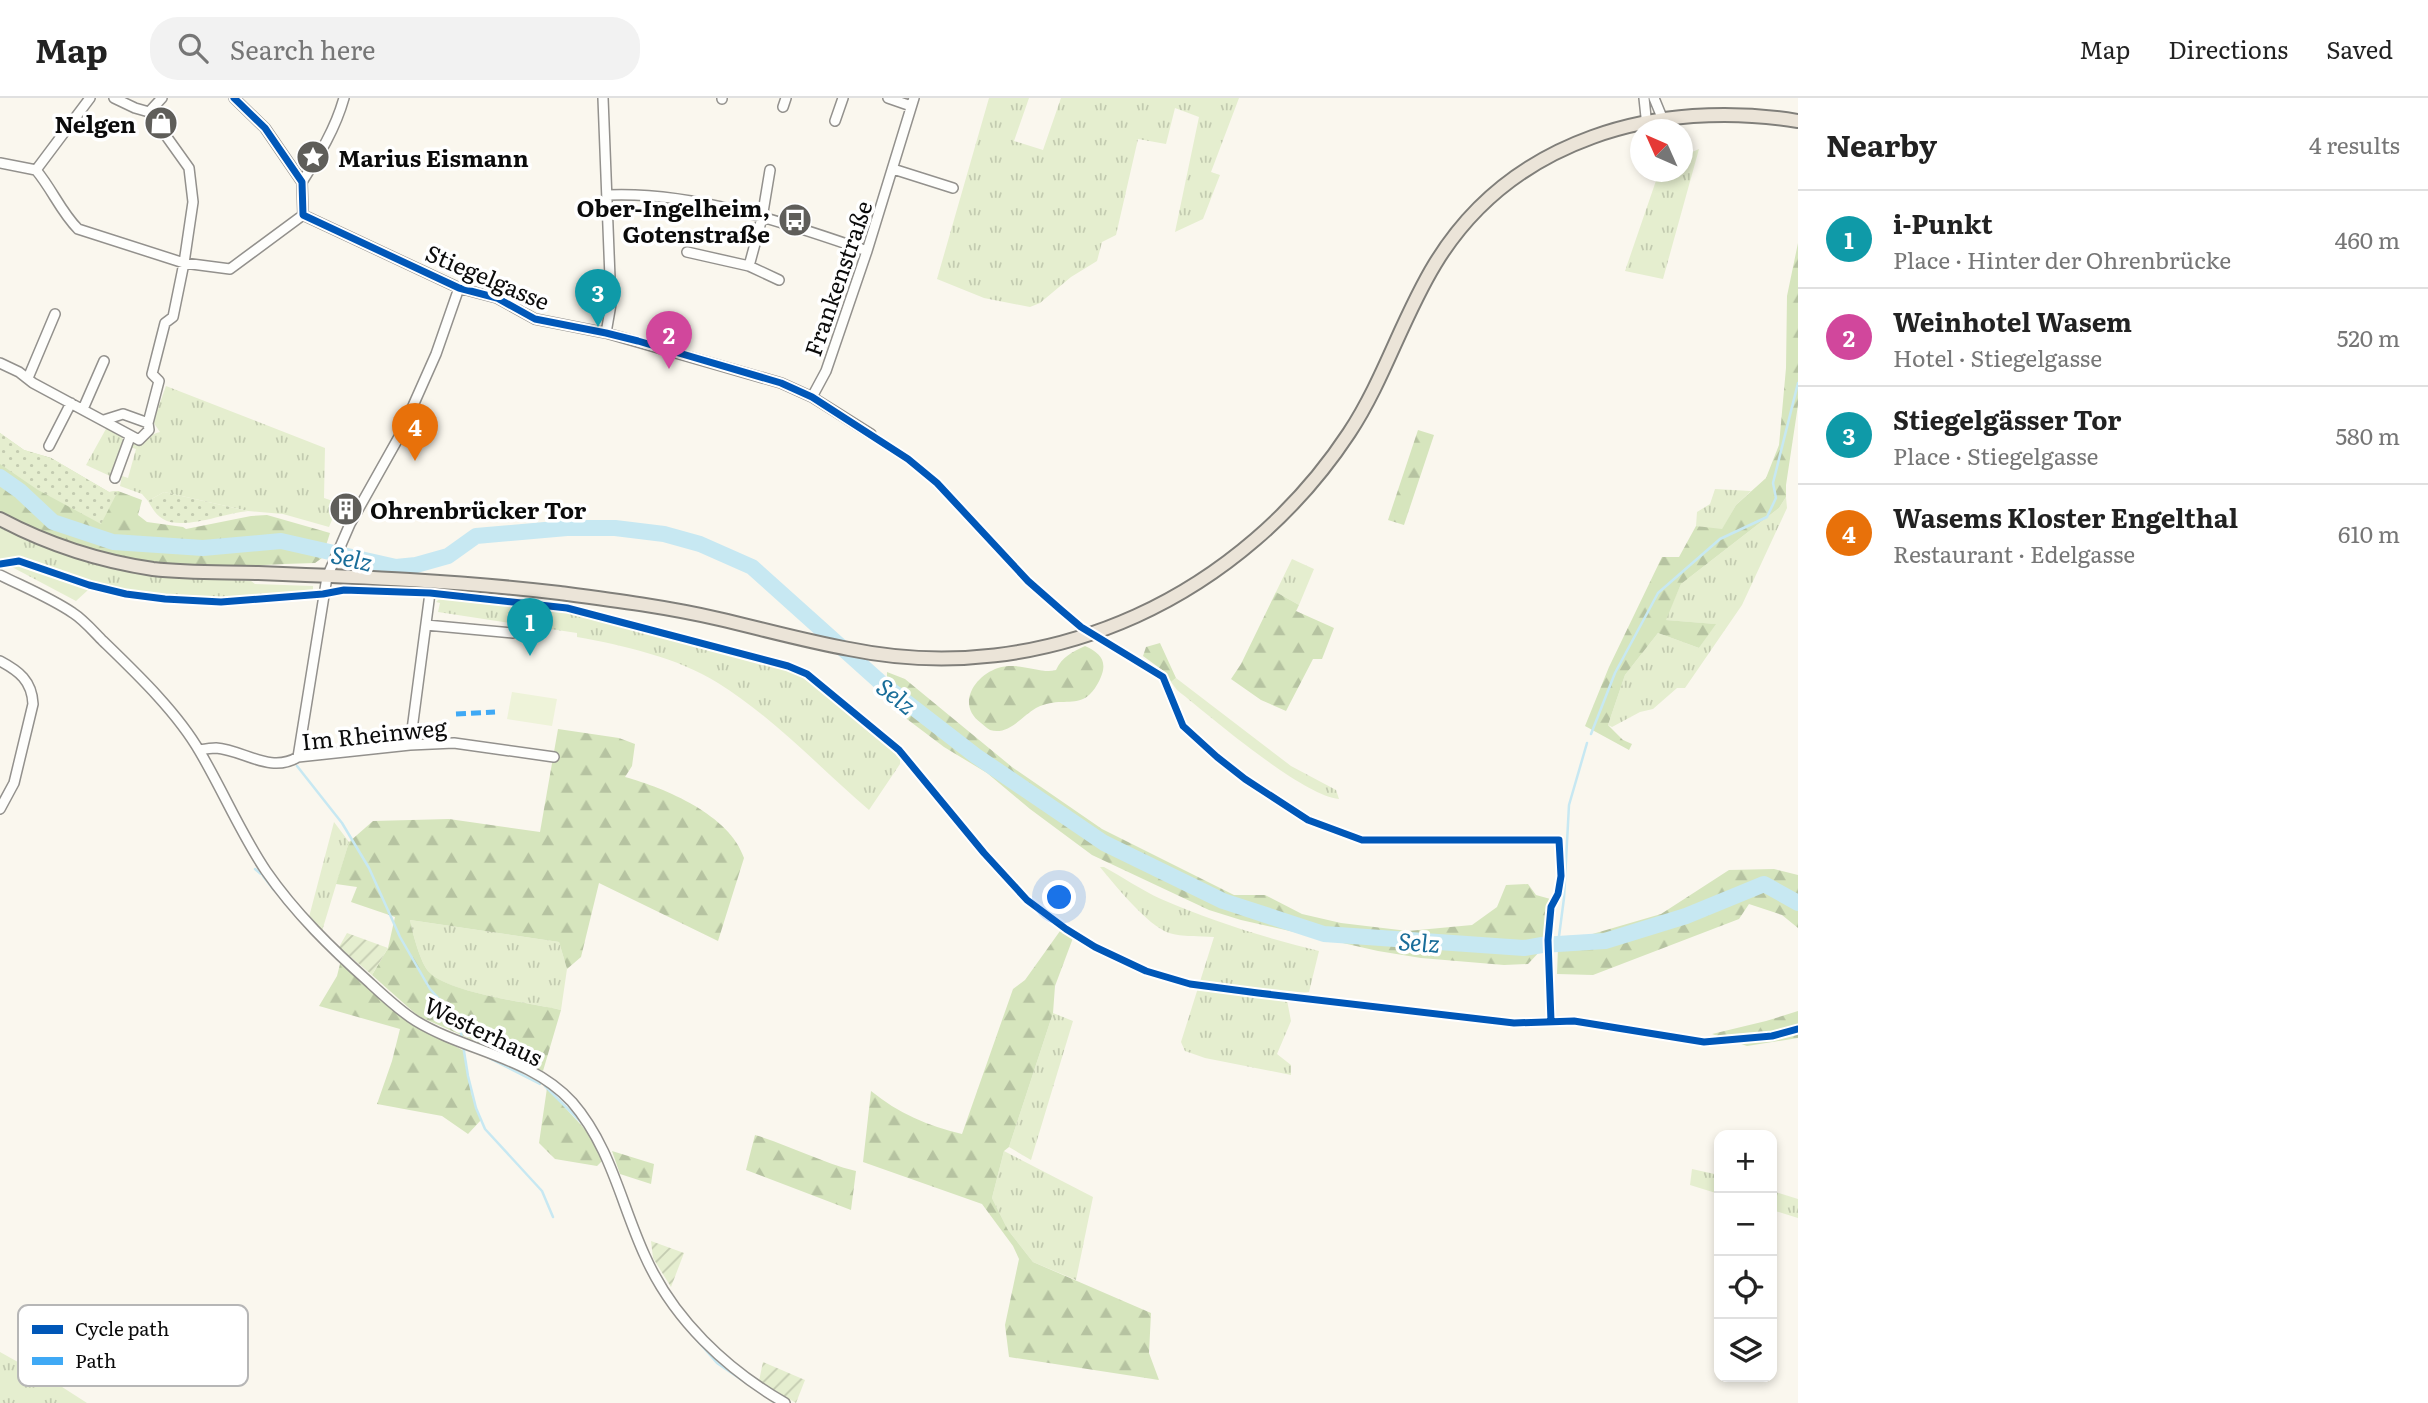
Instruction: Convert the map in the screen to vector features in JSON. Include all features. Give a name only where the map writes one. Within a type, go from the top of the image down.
[{"type":"main road","points":[[0,521],[79,553],[134,566],[172,571],[327,576],[562,593],[676,611],[853,650],[901,657],[947,659],[1000,656],[1047,647],[1114,626],[1164,602],[1208,575],[1263,532],[1300,496],[1332,457],[1361,414],[1435,264],[1457,232],[1483,204],[1521,171],[1565,145],[1611,126],[1646,117],[1740,113],[1798,121]]},
{"type":"street","points":[[36,170],[90,98]]},
{"type":"street","points":[[0,363],[130,436],[139,440],[147,435],[159,381],[152,374],[165,323],[173,317],[184,263],[192,202],[189,168],[177,147],[149,112],[114,98]]},
{"type":"street","points":[[149,112],[162,98]]},
{"type":"street","points":[[234,98],[265,128],[302,182]]},
{"type":"street","points":[[0,163],[36,170],[50,187],[69,220],[78,229],[184,263],[230,269],[303,215],[302,182],[333,130],[344,98]]},
{"type":"street","points":[[602,98],[611,304],[606,333]]},
{"type":"street","points":[[835,121],[843,98]]},
{"type":"street","points":[[888,98],[913,102]]},
{"type":"street","points":[[1644,98],[1646,117]]},
{"type":"street","points":[[1654,98],[1661,115]]},
{"type":"street","name":"Frankenstraße","points":[[813,397],[826,371],[867,251],[913,102]]},
{"type":"street","points":[[893,169],[953,188]]},
{"type":"street","points":[[749,266],[762,218],[770,170]]},
{"type":"street","points":[[607,195],[639,193],[689,201],[810,231],[867,251]]},
{"type":"street","name":"Stiegelgasse","points":[[303,215],[459,288],[497,299],[535,320],[606,333],[781,383],[813,397],[871,434]]},
{"type":"street","points":[[687,252],[749,266],[779,280]]},
{"type":"street","points":[[298,757],[327,576],[342,539],[400,435],[436,354],[459,288]]},
{"type":"street","points":[[28,378],[55,314]]},
{"type":"street","points":[[83,409],[104,361]]},
{"type":"street","points":[[49,446],[71,403]]},
{"type":"street","points":[[104,420],[123,414],[148,423]]},
{"type":"street","points":[[116,478],[130,436]]},
{"type":"street","name":"Westerhaus","points":[[0,575],[75,614],[123,660],[199,750],[265,870],[316,932],[371,984],[415,1020],[500,1056],[543,1079],[570,1100],[592,1129],[614,1172],[647,1260],[680,1313],[715,1353],[758,1387],[785,1403]]},
{"type":"street","points":[[410,745],[430,593]]},
{"type":"street","points":[[426,625],[513,634]]},
{"type":"street","points":[[0,661],[23,676],[33,691],[33,704],[15,783],[0,810]]},
{"type":"street","name":"Im Rheinweg","points":[[199,750],[218,748],[268,763],[282,763],[298,757],[454,743],[554,757]]},
{"type":"green space","points":[[989,98],[1029,98],[1014,141],[1043,150],[1061,98],[1239,98],[1211,172],[1220,175],[1203,219],[1175,232],[1199,117],[1175,108],[1166,144],[1138,139],[1116,235],[1102,242],[1097,261],[1071,277],[1040,303],[1030,307],[984,298],[937,279]]},
{"type":"green space","points":[[1699,149],[1693,171],[1693,152]]},
{"type":"green space","points":[[1656,182],[1690,182],[1663,279],[1625,271]]},
{"type":"green space","points":[[1798,243],[1798,405],[1786,497],[1779,508],[1681,584],[1666,620],[1716,624],[1699,648],[1658,633],[1625,675],[1608,725],[1623,740],[1632,744],[1629,750],[1585,726],[1609,667],[1662,557],[1679,557],[1696,526],[1722,529],[1736,505],[1766,478],[1779,445],[1786,368],[1787,296]]},
{"type":"green space","points":[[166,386],[325,448],[324,498],[339,503],[329,527],[283,514],[248,511],[164,492],[148,501],[142,494],[120,486],[122,476],[128,478],[136,449],[130,447],[132,443],[160,432],[153,422]]},
{"type":"green space","points":[[107,427],[121,435],[123,440],[110,476],[86,465]]},
{"type":"green space","points":[[1418,430],[1434,435],[1404,525],[1388,520]]},
{"type":"green space","points":[[0,433],[24,450],[51,458],[109,492],[118,491],[142,500],[138,515],[147,522],[186,529],[267,515],[330,533],[322,558],[315,563],[180,567],[110,557],[43,534],[0,515]]},
{"type":"green space","points":[[0,433],[24,450],[51,458],[109,492],[118,491],[101,524],[38,490],[0,464]]},
{"type":"green space","points":[[1715,489],[1751,491],[1736,505],[1722,530],[1696,526],[1697,512],[1710,504]]},
{"type":"green space","points":[[164,492],[248,511],[192,522],[171,522],[158,515],[148,501]]},
{"type":"green space","points":[[1786,497],[1787,508],[1742,605],[1685,688],[1677,688],[1653,709],[1640,712],[1612,727],[1608,725],[1625,675],[1658,633],[1699,648],[1715,624],[1665,620],[1681,584],[1779,508]]},
{"type":"green space","points":[[0,527],[94,563],[131,572],[251,581],[255,584],[313,586],[313,591],[222,599],[126,592],[90,583],[14,557],[0,560]]},
{"type":"green space","points":[[1292,559],[1314,569],[1299,605],[1276,592]]},
{"type":"green space","points":[[11,564],[88,590],[76,601],[10,566]]},
{"type":"green space","points":[[1276,592],[1299,605],[1296,611],[1334,628],[1322,659],[1313,659],[1286,711],[1261,700],[1231,679]]},
{"type":"green space","points":[[442,596],[572,613],[787,668],[809,682],[900,758],[900,764],[869,810],[758,712],[703,674],[650,654],[577,637],[577,633],[438,612],[440,603],[436,602]]},
{"type":"green space","points":[[1160,643],[1176,678],[1171,682],[1165,672],[1143,656],[1146,647]]},
{"type":"green space","points":[[1085,646],[1097,654],[1103,664],[1099,681],[1086,697],[1077,701],[1043,705],[1003,730],[990,730],[974,716],[969,700],[971,692],[975,684],[989,672],[1006,666],[1056,670],[1068,655]]},
{"type":"green space","points":[[887,672],[905,679],[1012,767],[1102,829],[1234,895],[1265,895],[1302,914],[1341,923],[1408,931],[1472,925],[1497,907],[1506,885],[1528,884],[1536,895],[1554,900],[1546,919],[1542,949],[1528,964],[1504,965],[1421,958],[1241,920],[1209,910],[1092,855],[987,773],[944,747],[887,704]]},
{"type":"green space","points":[[1176,678],[1291,766],[1336,790],[1339,799],[1302,784],[1256,753],[1177,690],[1171,682]]},
{"type":"green space","points":[[512,692],[557,699],[552,726],[507,719]]},
{"type":"green space","points":[[558,729],[619,738],[635,744],[632,766],[625,777],[677,796],[711,816],[737,843],[744,858],[718,941],[599,883],[581,957],[567,969],[559,942],[410,920],[423,962],[429,972],[440,980],[472,992],[561,1010],[543,1071],[418,1016],[372,975],[388,948],[395,917],[351,902],[357,887],[336,884],[349,842],[373,821],[449,819],[540,832]]},
{"type":"green space","points":[[334,822],[349,842],[322,931],[309,917]]},
{"type":"green space","points":[[1100,867],[1146,892],[1200,915],[1319,951],[1309,992],[1291,994],[1287,1000],[1291,1021],[1277,1054],[1291,1065],[1291,1075],[1205,1058],[1185,1051],[1181,1042],[1214,937],[1180,935],[1161,929],[1132,904]]},
{"type":"green space","points":[[1774,869],[1798,875],[1798,928],[1782,915],[1749,904],[1739,919],[1593,975],[1557,974],[1558,947],[1566,936],[1589,935],[1661,914],[1729,870]]},
{"type":"green space","points":[[410,920],[559,942],[567,969],[561,1010],[472,992],[439,980],[429,972],[423,962]]},
{"type":"green space","points":[[1060,931],[1073,938],[1055,986],[1053,1013],[1009,1147],[1004,1151],[992,1198],[1008,1230],[1033,1262],[1151,1313],[1149,1353],[1159,1380],[1009,1357],[1005,1325],[1019,1259],[1013,1246],[982,1204],[863,1162],[871,1091],[914,1118],[962,1134],[1013,989],[1025,980]]},
{"type":"green space","points":[[347,933],[388,948],[372,975],[339,947]]},
{"type":"green space","points":[[341,960],[408,1021],[464,1051],[472,1096],[481,1120],[468,1134],[442,1116],[377,1104],[400,1029],[319,1006],[337,976]]},
{"type":"green space","points":[[1798,1011],[1798,1038],[1747,1046],[1712,1034],[1766,1021]]},
{"type":"green space","points":[[1053,1013],[1073,1021],[1031,1160],[1009,1147]]},
{"type":"green space","points":[[547,1088],[593,1138],[604,1159],[597,1166],[555,1159],[539,1143]]},
{"type":"green space","points":[[755,1135],[856,1171],[851,1210],[746,1170]]},
{"type":"green space","points":[[612,1151],[654,1164],[651,1184],[620,1174]]},
{"type":"green space","points":[[1004,1151],[1093,1197],[1076,1280],[1033,1262],[1008,1230],[992,1198]]},
{"type":"green space","points":[[1692,1169],[1714,1174],[1714,1192],[1690,1185]]},
{"type":"green space","points":[[1777,1193],[1798,1199],[1798,1218],[1777,1212]]},
{"type":"green space","points":[[651,1241],[684,1253],[671,1287],[653,1258]]},
{"type":"green space","points":[[0,1352],[18,1362],[18,1386],[61,1386],[87,1403],[0,1403]]},
{"type":"green space","points":[[763,1362],[805,1380],[796,1403],[759,1381]]},
{"type":"waterway","points":[[1591,734],[1615,673],[1658,593],[1720,539],[1767,517],[1776,498],[1773,483],[1798,383]]},
{"type":"waterway","name":"Selz","points":[[0,477],[20,491],[53,522],[113,542],[203,548],[281,541],[396,567],[416,565],[448,556],[476,536],[567,528],[615,528],[664,534],[700,544],[752,567],[879,681],[976,756],[1104,843],[1223,901],[1324,934],[1524,948],[1605,941],[1686,916],[1764,884],[1798,903]]},
{"type":"waterway","points":[[1558,944],[1564,898],[1569,805],[1587,743]]},
{"type":"waterway","points":[[297,766],[342,823],[369,868],[400,937],[430,989],[459,1021],[462,1039]]},
{"type":"waterway","points":[[255,869],[261,874]]},
{"type":"waterway","points":[[263,876],[274,890]]},
{"type":"waterway","points":[[285,903],[316,937]]},
{"type":"waterway","points":[[463,1045],[476,1108],[485,1129],[542,1191],[553,1217]]},
{"type":"waterway","points":[[487,1057],[540,1084]]},
{"type":"waterway","points":[[545,1086],[584,1125]]},
{"type":"waterway","points":[[616,1194],[629,1228]]},
{"type":"waterway","points":[[689,1331],[717,1363],[761,1393]]},
{"type":"marked path","points":[[456,714],[495,712]]},
{"type":"cycle path","points":[[234,98],[265,128],[302,182],[303,215],[459,288],[497,298],[535,319],[638,341],[781,383],[812,397],[908,459],[937,483],[1028,581],[1061,610],[1081,627],[1163,677],[1183,726],[1217,757],[1245,779],[1308,820],[1362,840],[1559,840],[1561,876],[1558,894],[1551,907],[1548,940],[1551,1021]]},
{"type":"cycle path","points":[[0,564],[19,561],[89,585],[126,594],[165,599],[221,602],[344,590],[430,593],[567,608],[788,666],[807,674],[899,750],[984,853],[1027,900],[1095,947],[1146,971],[1190,984],[1514,1023],[1574,1021],[1704,1042],[1772,1036],[1798,1029]]},
{"type":"place","name":"Nelgen","points":[[161,123]]},
{"type":"place","name":"Marius Eismann","points":[[313,157]]},
{"type":"place","name":"Ober-Ingelheim, Gotenstraße","points":[[795,220]]},
{"type":"place","name":"Stiegelgässer Tor","points":[[598,327]]},
{"type":"place","name":"Weinhotel Wasem","points":[[669,369]]},
{"type":"place","name":"Wasems Kloster Engelthal","points":[[415,461]]},
{"type":"place","name":"Ohrenbrücker Tor","points":[[346,509]]},
{"type":"place","name":"i-Punkt","points":[[530,656]]}]
